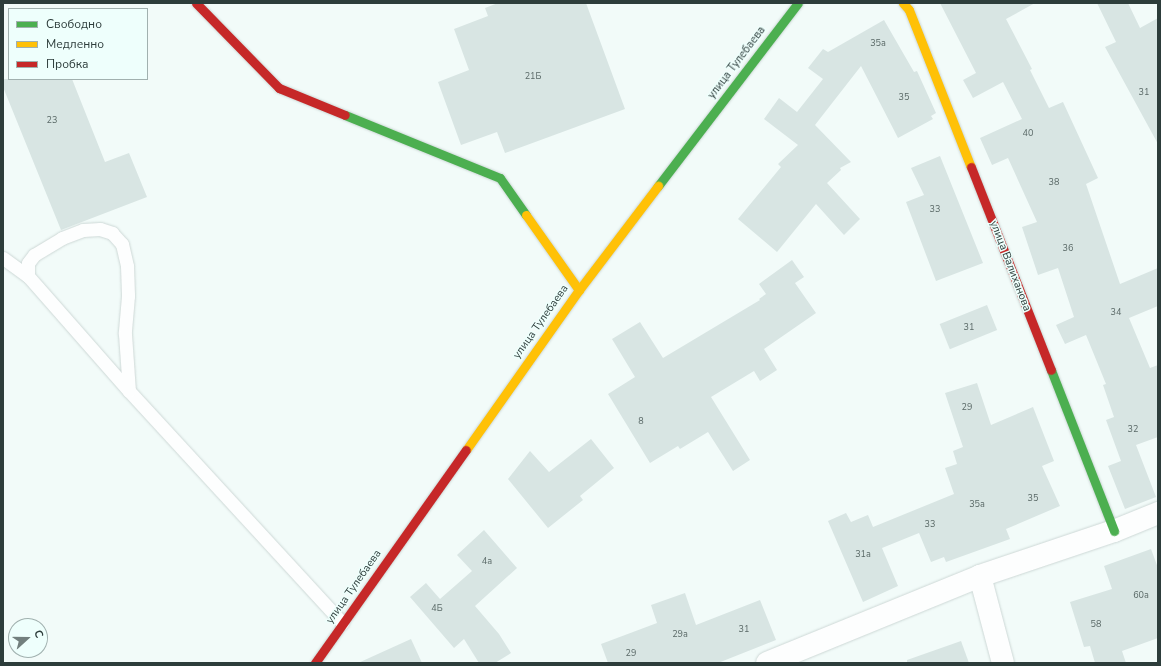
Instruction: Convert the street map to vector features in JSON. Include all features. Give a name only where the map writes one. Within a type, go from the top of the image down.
[{"type":"street","points":[[196,3],[279,88],[500,178],[579,290]]},
{"type":"street","name":"улица Тулебаева","points":[[314,663],[579,290],[798,3]]},
{"type":"street","name":"улица Валиханова","points":[[903,3],[909,10],[1114,531]]},
{"type":"street","points":[[767,663],[980,576],[1114,531],[1158,514]]},
{"type":"street","points":[[980,576],[1003,663]]},
{"type":"lane","points":[[28,276],[28,263],[34,255],[62,238],[83,230],[100,229],[112,233],[122,244],[127,266],[125,334],[129,391]]},
{"type":"lane","points":[[3,258],[28,276],[129,391],[342,623]]},
{"type":"building","points":[[498,3],[586,3],[625,109],[505,153],[497,132],[461,145],[438,82],[469,70],[454,29],[488,16],[485,8]]},
{"type":"building","points":[[940,3],[1035,3],[1006,19],[1032,69],[1030,70],[1049,108],[1063,102],[1098,178],[1086,184],[1120,284],[1158,268],[1158,306],[1129,318],[1150,368],[1158,365],[1158,437],[1136,445],[1156,497],[1125,509],[1108,466],[1121,461],[1106,420],[1114,417],[1103,385],[1106,384],[1086,335],[1065,344],[1056,325],[1074,317],[1058,268],[1038,275],[1022,227],[1037,222],[1008,158],[992,165],[980,138],[1022,119],[1003,82],[973,98],[963,80],[976,73]]},
{"type":"building","points":[[1097,3],[1128,3],[1140,28],[1158,18],[1158,144],[1105,47],[1116,42]]},
{"type":"building","points":[[884,20],[914,72],[917,71],[936,113],[931,116],[933,119],[898,138],[861,66],[815,125],[851,162],[840,168],[841,170],[827,183],[860,219],[844,235],[816,204],[777,252],[738,219],[781,167],[778,164],[798,145],[764,119],[779,98],[797,112],[823,79],[808,68],[823,49],[828,52]]},
{"type":"building","points":[[3,79],[72,80],[105,162],[129,153],[147,197],[61,230],[3,87]]},
{"type":"building","points":[[940,156],[983,263],[936,281],[906,202],[924,195],[911,168]]},
{"type":"building","points":[[792,260],[804,277],[795,283],[816,313],[764,349],[777,370],[760,381],[754,371],[711,397],[750,460],[733,471],[708,432],[680,449],[678,446],[650,463],[608,394],[635,377],[612,339],[640,322],[663,358],[760,300],[759,299],[766,294],[759,284]]},
{"type":"building","points":[[987,305],[997,330],[950,349],[940,324]]},
{"type":"building","points":[[977,383],[991,425],[1033,407],[1054,461],[1042,466],[1060,506],[1006,529],[1010,539],[946,562],[944,557],[931,562],[919,533],[882,548],[898,586],[863,602],[828,521],[846,513],[851,522],[868,515],[873,527],[954,494],[945,468],[957,464],[953,451],[963,447],[945,393]]},
{"type":"building","points":[[591,439],[614,468],[580,496],[583,500],[548,528],[508,479],[530,451],[549,472]]},
{"type":"building","points":[[484,530],[517,568],[475,606],[499,634],[511,653],[495,663],[479,663],[464,639],[454,648],[410,597],[426,583],[440,599],[472,571],[457,555]]},
{"type":"building","points":[[1151,549],[1158,568],[1158,638],[1122,651],[1126,663],[1095,663],[1090,646],[1084,647],[1070,602],[1112,589],[1104,566]]},
{"type":"building","points":[[685,593],[696,625],[760,600],[776,640],[718,663],[608,663],[601,644],[657,623],[651,605]]},
{"type":"building","points":[[411,639],[422,663],[358,663]]},
{"type":"building","points":[[961,641],[969,663],[907,663],[907,660]]},
{"type":"traffic: fast","points":[[658,186],[798,3]]},
{"type":"traffic: fast","points":[[345,115],[500,178],[526,215]]},
{"type":"traffic: fast","points":[[1051,370],[1114,531]]},
{"type":"traffic: slow","points":[[903,3],[909,10],[971,167]]},
{"type":"traffic: slow","points":[[466,450],[579,290],[658,186]]},
{"type":"traffic: slow","points":[[526,215],[579,290]]},
{"type":"traffic: jam","points":[[196,3],[279,88],[345,115]]},
{"type":"traffic: jam","points":[[971,167],[1051,370]]},
{"type":"traffic: jam","points":[[315,663],[466,450]]}]
